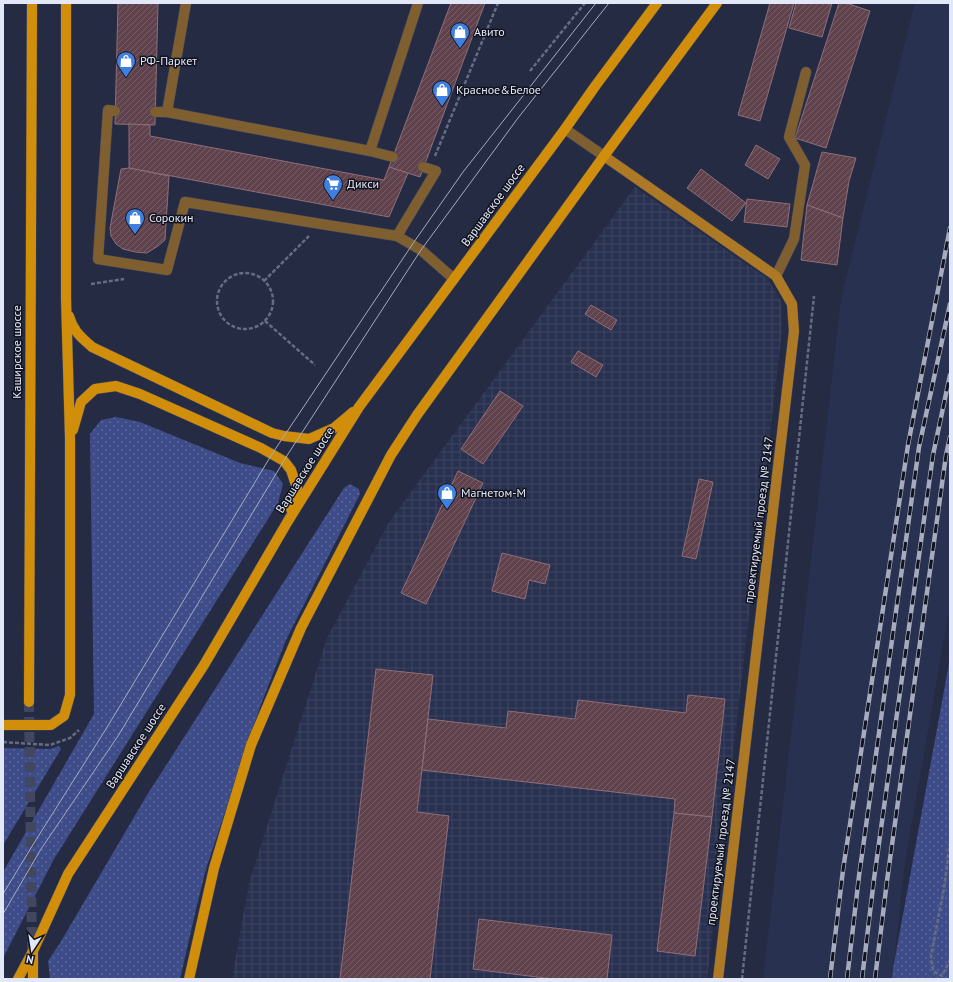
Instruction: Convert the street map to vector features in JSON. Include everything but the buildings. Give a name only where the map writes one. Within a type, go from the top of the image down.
[{"type":"main road","name":"Каширское шоссе","points":[[29,702],[32,3]]},
{"type":"main road","points":[[3,725],[51,725],[64,716],[70,695],[70,439],[66,298],[66,3]]},
{"type":"main road","name":"Варшавское шоссе","points":[[18,979],[33,951],[68,874],[204,665],[288,520],[359,407],[658,3]]},
{"type":"main road","points":[[189,979],[214,868],[251,745],[301,628],[390,455],[417,415],[604,156],[717,3]]},
{"type":"main road","points":[[66,298],[72,327],[92,347],[272,433],[309,439],[334,428],[359,407]]},
{"type":"main road","points":[[70,439],[81,402],[95,390],[116,386],[140,394],[260,448],[284,461],[292,470],[297,488],[288,520]]},
{"type":"main road","points":[[33,951],[33,979]]},
{"type":"street","points":[[167,112],[186,3]]},
{"type":"street","points":[[370,151],[418,3]]},
{"type":"street","points":[[776,276],[794,239],[805,165],[789,137],[806,72]]},
{"type":"street","points":[[115,111],[108,110],[98,260],[167,270],[185,202],[397,236],[421,250],[454,279]]},
{"type":"street","points":[[155,112],[167,112],[370,151],[393,157]]},
{"type":"street","points":[[565,129],[604,156]]},
{"type":"street","name":"проектируемый проезд № 2147","points":[[604,156],[776,276],[792,304],[794,331],[718,979]]},
{"type":"street","points":[[397,236],[436,171],[426,168]]},
{"type":"path","points":[[426,168],[498,3]]},
{"type":"path","points":[[530,71],[585,3]]},
{"type":"path","points":[[264,281],[321,224]]},
{"type":"path","points":[[238,274],[252,274],[264,281],[270,288],[273,296],[273,305],[270,314],[265,321],[258,326],[249,329],[240,329],[231,325],[224,319],[219,311],[219,293],[223,285],[230,278],[238,274]]},
{"type":"path","points":[[91,284],[122,279]]},
{"type":"path","points":[[742,979],[814,296]]},
{"type":"path","points":[[265,321],[315,365]]},
{"type":"path","points":[[3,742],[50,744],[70,738],[80,730]]},
{"type":"path","points":[[950,842],[944,888],[931,956],[934,971],[943,978],[950,960]]},
{"type":"shaded area","points":[[915,3],[950,3],[950,604],[905,863],[892,979],[763,979],[841,299]]},
{"type":"shaded area","points":[[635,187],[768,279],[781,301],[782,330],[707,979],[232,979],[249,883],[327,638],[389,522]]},
{"type":"shaded area","points":[[116,417],[140,422],[240,463],[274,471],[283,484],[278,503],[54,859],[3,958],[3,872],[94,714],[90,434],[101,420]]},
{"type":"shaded area","points":[[350,484],[359,489],[360,494],[286,640],[260,707],[206,869],[180,979],[50,979],[48,961],[147,795],[344,488]]},
{"type":"shaded area","points":[[950,658],[950,979],[892,979],[893,969]]},
{"type":"shaded area","points":[[59,746],[61,749],[3,845],[3,748],[50,749]]},
{"type":"tunnel","points":[[29,702],[32,955]]},
{"type":"tram line","points":[[3,894],[106,729],[272,454],[414,242],[463,172],[596,3]]},
{"type":"tram line","points":[[3,914],[41,849],[118,736],[288,454],[421,250],[518,118],[609,3]]},
{"type":"railway","points":[[830,979],[843,870],[908,445],[950,228]]},
{"type":"railway","points":[[847,979],[859,876],[919,447],[950,304]]},
{"type":"railway","points":[[862,979],[874,879],[933,455],[950,375]]},
{"type":"railway","points":[[875,979],[887,881],[946,455],[950,437]]},
{"type":"place","name":"Авито","points":[[460,49]]},
{"type":"place","name":"РФ-Паркет","points":[[126,78]]},
{"type":"place","name":"Красное&Белое","points":[[442,107]]},
{"type":"place","name":"Дикси","points":[[333,201]]},
{"type":"place","name":"Сорокин","points":[[135,235]]},
{"type":"place","name":"Магнетом-М","points":[[447,510]]}]
